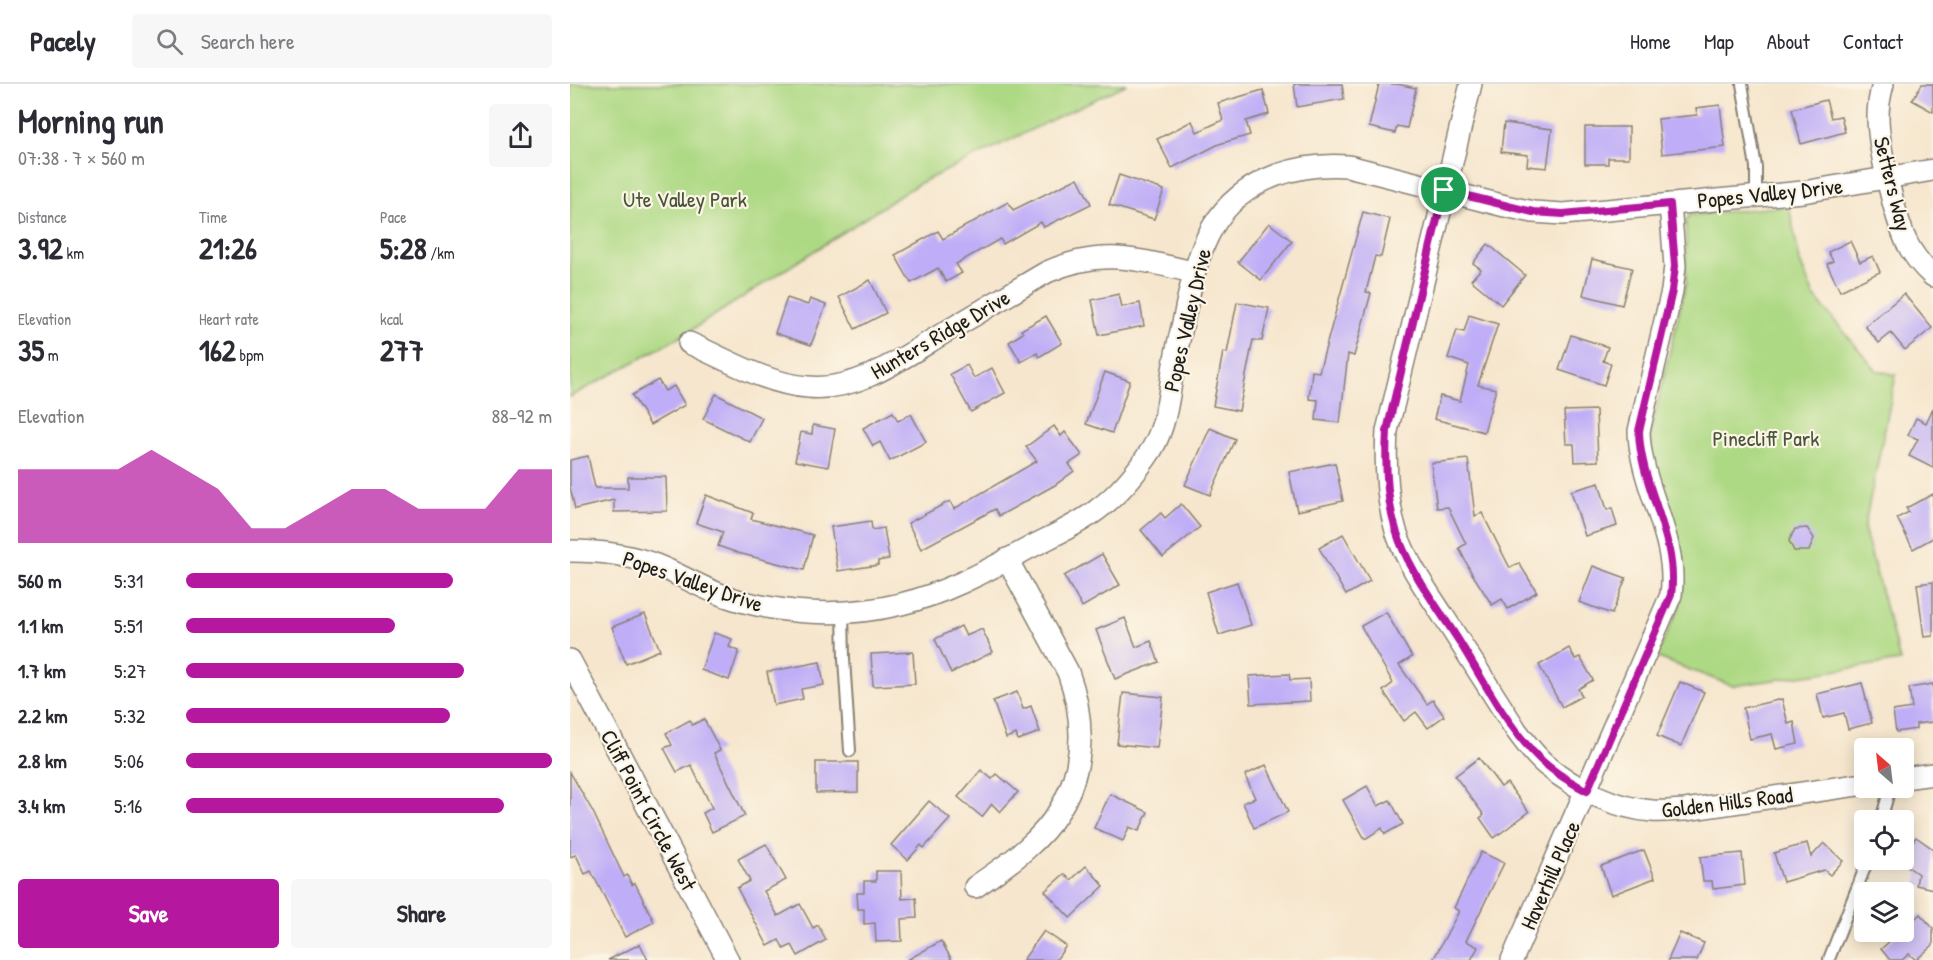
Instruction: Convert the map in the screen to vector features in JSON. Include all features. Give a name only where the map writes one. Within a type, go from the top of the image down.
[{"type":"street","name":"Golden Hills Road","points":[[1471,84],[1387,431],[1385,459],[1391,512],[1397,533],[1414,570],[1515,730],[1546,765],[1564,779],[1587,791],[1613,803],[1655,811],[1685,810],[1854,785]]},
{"type":"street","name":"Setters Way","points":[[1883,84],[1878,117],[1888,178],[1907,243],[1933,276]]},
{"type":"street","name":"Popes Valley Drive","points":[[570,551],[593,551],[635,558],[656,565],[724,596],[771,609],[843,612],[885,607],[930,596],[960,584],[1077,523],[1096,511],[1131,478],[1154,446],[1168,405],[1175,358],[1194,272],[1211,226],[1235,199],[1252,187],[1287,172],[1330,164],[1348,166],[1533,212],[1563,214],[1803,192],[1933,170]]},
{"type":"street","name":"Haverhill Place","points":[[1512,960],[1671,595],[1673,568],[1670,552],[1639,445],[1639,431],[1672,291],[1675,266],[1670,204]]},
{"type":"street","name":"Hunters Ridge Drive","points":[[689,343],[769,379],[825,388],[845,385],[882,370],[1064,264],[1092,258],[1120,257],[1194,272]]},
{"type":"street","points":[[975,887],[1029,847],[1050,822],[1068,795],[1080,754],[1079,714],[1071,682],[1007,559]]},
{"type":"street","name":"Cliff Point Circle West","points":[[570,660],[728,960]]},
{"type":"street","points":[[1914,777],[1933,774]]},
{"type":"lane","points":[[1742,84],[1756,167],[1756,196]]},
{"type":"lane","points":[[843,612],[850,751]]},
{"type":"lane","points":[[1829,959],[1864,870]]},
{"type":"green space","name":"Ute Valley Park","points":[[570,84],[1127,84],[918,184],[687,333],[570,397]]},
{"type":"green space","name":"Pinecliff Park","points":[[1789,206],[1800,262],[1814,296],[1876,370],[1896,375],[1864,528],[1900,661],[1733,686],[1656,657],[1679,608],[1685,574],[1682,556],[1651,454],[1650,435],[1686,283],[1686,220],[1690,215]]},
{"type":"building","points":[[1294,84],[1342,84],[1344,99],[1297,107]]},
{"type":"building","points":[[1379,84],[1397,84],[1416,88],[1407,128],[1397,126],[1395,133],[1369,127]]},
{"type":"building","points":[[1922,84],[1933,84],[1933,112],[1912,100]]},
{"type":"building","points":[[1263,90],[1269,114],[1246,121],[1250,135],[1219,144],[1172,168],[1157,139],[1192,121],[1197,132],[1223,120],[1218,103]]},
{"type":"building","points":[[1826,100],[1831,118],[1841,116],[1845,132],[1801,144],[1792,109]]},
{"type":"building","points":[[1720,105],[1725,147],[1662,154],[1658,119],[1697,115],[1696,108]]},
{"type":"building","points":[[1504,123],[1552,129],[1547,168],[1527,166],[1528,155],[1501,152]]},
{"type":"building","points":[[1585,127],[1629,127],[1629,158],[1608,158],[1608,164],[1585,164]]},
{"type":"building","points":[[1119,175],[1164,190],[1154,219],[1109,205]]},
{"type":"building","points":[[1078,178],[1091,204],[1044,227],[1041,222],[1003,244],[1000,239],[956,264],[962,273],[946,282],[938,268],[911,283],[895,255],[938,231],[943,239],[1008,202],[1013,210]]},
{"type":"building","points":[[1363,212],[1390,219],[1381,257],[1375,256],[1366,292],[1371,293],[1354,356],[1348,354],[1340,423],[1316,420],[1318,400],[1309,399],[1312,371],[1319,372]]},
{"type":"building","points":[[1269,223],[1292,241],[1261,280],[1238,262]]},
{"type":"building","points":[[1850,241],[1860,262],[1873,256],[1880,272],[1840,291],[1827,264],[1833,261],[1828,252]]},
{"type":"building","points":[[1488,244],[1525,275],[1501,305],[1471,280],[1481,269],[1473,263]]},
{"type":"building","points":[[1592,259],[1632,268],[1622,305],[1583,295]]},
{"type":"building","points":[[870,280],[886,313],[855,329],[839,297]]},
{"type":"building","points":[[1119,294],[1122,307],[1140,303],[1144,326],[1099,335],[1092,300]]},
{"type":"building","points":[[1904,294],[1932,328],[1905,350],[1891,333],[1879,343],[1865,326]]},
{"type":"building","points":[[787,298],[808,305],[810,299],[826,305],[811,345],[775,333]]},
{"type":"building","points":[[1237,302],[1269,308],[1262,341],[1253,340],[1239,411],[1213,406],[1223,352],[1227,353]]},
{"type":"building","points":[[1469,315],[1498,324],[1478,385],[1496,389],[1484,432],[1434,419],[1440,396],[1460,401],[1469,365],[1448,358],[1457,330],[1464,332]]},
{"type":"building","points":[[1046,316],[1062,343],[1039,357],[1037,353],[1021,362],[1009,342],[1023,333],[1021,330]]},
{"type":"building","points":[[1571,335],[1608,347],[1603,361],[1611,364],[1604,385],[1559,370]]},
{"type":"building","points":[[967,365],[974,378],[992,368],[1005,393],[971,412],[950,374]]},
{"type":"building","points":[[1105,372],[1130,381],[1112,433],[1086,424]]},
{"type":"building","points":[[658,380],[665,391],[674,386],[685,405],[650,425],[632,395]]},
{"type":"building","points":[[716,394],[762,418],[750,442],[703,419]]},
{"type":"building","points":[[1933,408],[1933,468],[1909,456],[1918,439],[1908,435],[1916,418],[1926,423]]},
{"type":"building","points":[[1596,410],[1598,461],[1575,462],[1574,444],[1566,444],[1564,411]]},
{"type":"building","points":[[893,412],[898,421],[911,414],[926,442],[890,461],[880,442],[873,446],[863,428]]},
{"type":"building","points":[[813,425],[835,429],[828,467],[795,461],[801,432],[812,434]]},
{"type":"building","points":[[1054,426],[1061,436],[1065,432],[1082,455],[1069,464],[1074,471],[1055,485],[999,516],[995,509],[921,549],[908,523],[950,501],[954,509],[1037,461],[1026,447]]},
{"type":"building","points":[[1210,428],[1235,439],[1210,495],[1185,485]]},
{"type":"building","points":[[588,456],[595,488],[628,488],[628,477],[666,477],[667,511],[614,512],[614,500],[575,509],[570,487],[570,460]]},
{"type":"building","points":[[1468,459],[1475,516],[1482,513],[1510,568],[1519,563],[1537,592],[1508,609],[1502,599],[1492,605],[1459,548],[1466,544],[1448,507],[1437,508],[1431,463]]},
{"type":"building","points":[[1335,463],[1343,501],[1297,511],[1289,472]]},
{"type":"building","points":[[1599,483],[1607,510],[1612,508],[1617,526],[1585,536],[1571,491]]},
{"type":"building","points":[[1933,494],[1933,538],[1913,549],[1897,518],[1909,512],[1906,508]]},
{"type":"building","points":[[706,495],[753,513],[751,519],[813,535],[804,570],[718,546],[723,532],[696,523]]},
{"type":"building","points":[[1181,504],[1200,527],[1163,557],[1141,530],[1161,513],[1165,518]]},
{"type":"building","points":[[871,521],[872,530],[884,528],[889,559],[878,561],[878,565],[838,571],[831,527]]},
{"type":"building","points":[[1807,528],[1814,538],[1809,551],[1794,551],[1789,541],[1795,529]]},
{"type":"building","points":[[1343,534],[1370,581],[1346,595],[1319,548]]},
{"type":"building","points":[[1102,554],[1120,585],[1082,607],[1064,576]]},
{"type":"building","points":[[1593,566],[1626,578],[1612,614],[1579,602]]},
{"type":"building","points":[[1237,582],[1251,625],[1219,635],[1206,592]]},
{"type":"building","points":[[1933,582],[1933,636],[1924,637],[1917,584]]},
{"type":"building","points":[[1386,612],[1412,657],[1399,665],[1427,704],[1433,700],[1444,716],[1428,728],[1416,712],[1404,721],[1383,691],[1393,683],[1361,626]]},
{"type":"building","points":[[645,614],[660,650],[626,664],[612,627]]},
{"type":"building","points":[[1125,618],[1136,647],[1151,641],[1159,662],[1115,679],[1096,630]]},
{"type":"building","points":[[961,626],[966,636],[982,629],[993,652],[951,673],[935,639]]},
{"type":"building","points":[[714,633],[732,639],[729,647],[739,651],[729,680],[701,670]]},
{"type":"building","points":[[1569,648],[1575,659],[1580,657],[1593,680],[1578,689],[1582,696],[1562,707],[1539,665]]},
{"type":"building","points":[[913,652],[915,684],[873,686],[871,654]]},
{"type":"building","points":[[820,662],[824,685],[801,689],[803,699],[774,705],[767,672]]},
{"type":"building","points":[[1289,674],[1290,680],[1309,679],[1310,701],[1251,704],[1249,676]]},
{"type":"building","points":[[1680,682],[1704,692],[1681,746],[1657,736]]},
{"type":"building","points":[[1862,683],[1872,723],[1848,729],[1844,713],[1823,718],[1817,694]]},
{"type":"building","points":[[1933,684],[1933,722],[1916,724],[1916,729],[1896,732],[1893,711],[1912,708],[1909,688]]},
{"type":"building","points":[[1017,692],[1023,709],[1031,706],[1040,732],[1018,740],[1016,734],[1006,738],[993,701]]},
{"type":"building","points":[[1123,693],[1163,697],[1157,748],[1117,744]]},
{"type":"building","points":[[1782,699],[1788,724],[1794,722],[1798,744],[1776,749],[1772,734],[1750,739],[1743,708]]},
{"type":"building","points":[[704,719],[720,750],[714,753],[745,816],[712,832],[703,813],[712,808],[691,765],[677,772],[664,748],[672,745],[666,733],[690,720],[692,725]]},
{"type":"building","points":[[1479,758],[1501,787],[1507,783],[1529,812],[1494,838],[1480,818],[1484,815],[1455,776]]},
{"type":"building","points":[[816,762],[858,762],[858,792],[816,793]]},
{"type":"building","points":[[1266,765],[1288,812],[1254,828],[1243,803],[1255,798],[1245,775]]},
{"type":"building","points":[[981,770],[992,779],[997,774],[1018,792],[1000,812],[992,804],[982,817],[958,797]]},
{"type":"building","points":[[570,772],[593,812],[624,877],[627,875],[632,885],[635,883],[654,922],[625,937],[591,871],[585,874],[576,855],[570,857]]},
{"type":"building","points":[[1367,786],[1378,806],[1390,800],[1403,824],[1385,834],[1382,828],[1365,839],[1343,800]]},
{"type":"building","points":[[1110,794],[1148,812],[1139,831],[1129,827],[1123,841],[1094,828]]},
{"type":"building","points":[[929,801],[950,819],[924,848],[921,845],[908,860],[891,845]]},
{"type":"building","points":[[1916,837],[1933,849],[1933,889],[1916,885],[1918,874],[1913,870]]},
{"type":"building","points":[[1807,843],[1811,857],[1824,843],[1843,861],[1830,875],[1824,870],[1783,882],[1774,853]]},
{"type":"building","points":[[766,844],[786,880],[764,891],[778,916],[800,904],[813,928],[818,925],[826,940],[798,956],[792,945],[784,949],[779,940],[768,946],[737,888],[750,881],[738,859]]},
{"type":"building","points":[[1644,850],[1655,878],[1611,895],[1601,866]]},
{"type":"building","points":[[1481,852],[1504,863],[1466,941],[1478,947],[1471,960],[1433,960],[1459,911],[1454,908]]},
{"type":"building","points":[[1742,853],[1745,885],[1713,889],[1712,881],[1703,881],[1700,857]]},
{"type":"building","points":[[1086,866],[1104,886],[1070,918],[1045,891],[1064,874],[1071,880]]},
{"type":"building","points":[[876,871],[901,871],[902,899],[916,898],[917,918],[901,919],[902,941],[876,942],[875,923],[864,924],[864,909],[858,909],[857,893],[864,893],[864,881],[876,881]]},
{"type":"building","points":[[1920,914],[1933,928],[1933,945],[1916,960],[1909,954],[1902,960],[1890,960],[1881,949],[1889,942],[1914,942],[1914,920]]},
{"type":"building","points":[[1044,931],[1066,946],[1056,960],[1023,960]]},
{"type":"building","points":[[1680,933],[1704,943],[1697,960],[1668,960]]},
{"type":"building","points":[[941,941],[952,960],[907,960]]},
{"type":"building","points":[[640,944],[648,960],[608,960]]},
{"type":"route","points":[[1444,190],[1533,212],[1563,214],[1670,204],[1675,266],[1672,291],[1639,431],[1639,445],[1670,552],[1673,581],[1665,611],[1587,791],[1564,779],[1546,765],[1515,730],[1414,570],[1397,533],[1391,512],[1385,459],[1387,431],[1444,190]]}]
